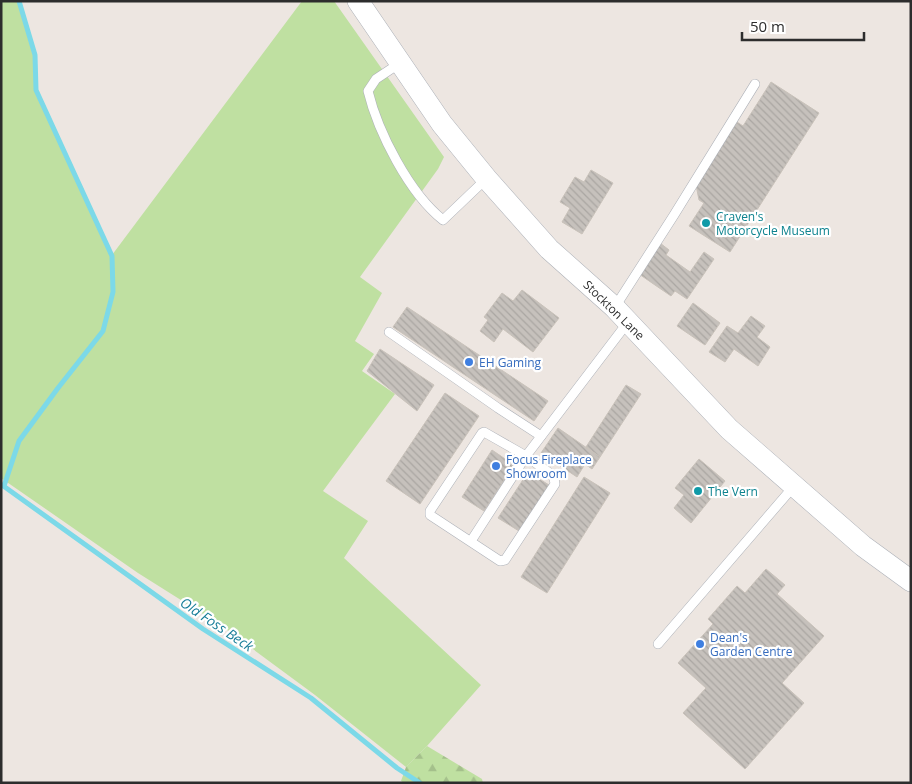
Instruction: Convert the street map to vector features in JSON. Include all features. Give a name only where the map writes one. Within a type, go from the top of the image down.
[{"type":"street","name":"Stockton Lane","points":[[358,1],[442,124],[486,178],[549,249],[621,314],[729,429],[864,546],[911,581]]},
{"type":"lane","points":[[400,63],[376,80],[368,91],[386,142],[409,181],[433,212],[443,220],[486,178]]},
{"type":"lane","points":[[471,541],[621,314],[674,215],[755,84]]},
{"type":"lane","points":[[389,332],[541,436]]},
{"type":"lane","points":[[484,432],[526,456],[551,474],[555,484],[505,560],[500,561],[430,514],[430,511],[482,433],[484,432]]},
{"type":"lane","points":[[658,644],[795,486]]},
{"type":"green space","points":[[1,1],[19,1],[35,55],[36,90],[112,255],[302,1],[334,1],[444,157],[438,169],[360,277],[382,293],[355,341],[374,354],[362,371],[395,394],[323,491],[368,521],[344,558],[481,685],[406,767],[315,695],[219,624],[138,573],[1,478]]},
{"type":"green space","points":[[427,746],[482,779],[483,783],[404,783],[401,781],[406,767]]},
{"type":"building","points":[[771,82],[819,113],[730,252],[689,226],[704,203],[699,200],[696,185],[737,122],[743,126]]},
{"type":"building","points":[[591,170],[613,183],[582,234],[562,222],[570,208],[560,202],[575,177],[584,182]]},
{"type":"building","points":[[660,243],[669,250],[666,255],[690,272],[704,252],[714,259],[687,299],[675,291],[671,296],[639,274]]},
{"type":"building","points":[[522,290],[559,318],[533,352],[503,329],[494,342],[480,331],[488,320],[484,317],[502,293],[513,301]]},
{"type":"building","points":[[693,303],[720,323],[705,345],[677,326]]},
{"type":"building","points":[[407,307],[548,401],[534,421],[393,327]]},
{"type":"building","points":[[751,316],[765,326],[757,337],[770,347],[758,366],[734,349],[725,362],[709,352],[727,326],[738,333]]},
{"type":"building","points":[[380,349],[434,385],[417,411],[367,371]]},
{"type":"building","points":[[626,385],[641,394],[600,457],[586,447]]},
{"type":"building","points":[[445,393],[479,416],[420,504],[386,481]]},
{"type":"building","points":[[558,428],[600,457],[592,469],[585,464],[577,477],[541,453]]},
{"type":"building","points":[[492,450],[514,465],[484,511],[462,497]]},
{"type":"building","name":"The Vern","points":[[699,459],[725,481],[691,523],[674,508],[684,495],[675,488]]},
{"type":"building","points":[[528,472],[549,485],[519,531],[498,518]]},
{"type":"building","points":[[584,477],[610,493],[547,593],[521,577]]},
{"type":"building","points":[[766,569],[785,585],[777,594],[824,636],[782,683],[804,703],[745,769],[683,713],[706,688],[678,663],[713,624],[708,619],[737,586],[745,593]]},
{"type":"waterway","points":[[4,486],[19,441],[103,331],[113,292],[112,256],[36,90],[35,55],[19,1]]},
{"type":"waterway","name":"Old Foss Beck","points":[[2,485],[203,629],[311,698],[397,768],[420,783]]},
{"type":"place","name":"Craven's Motorcycle Museum","points":[[706,223]]},
{"type":"place","name":"EH Gaming","points":[[469,362]]},
{"type":"place","name":"Focus Fireplace Showroom","points":[[496,466]]},
{"type":"place","name":"The Vern","points":[[698,491]]},
{"type":"place","name":"Dean's Garden Centre","points":[[700,644]]}]
